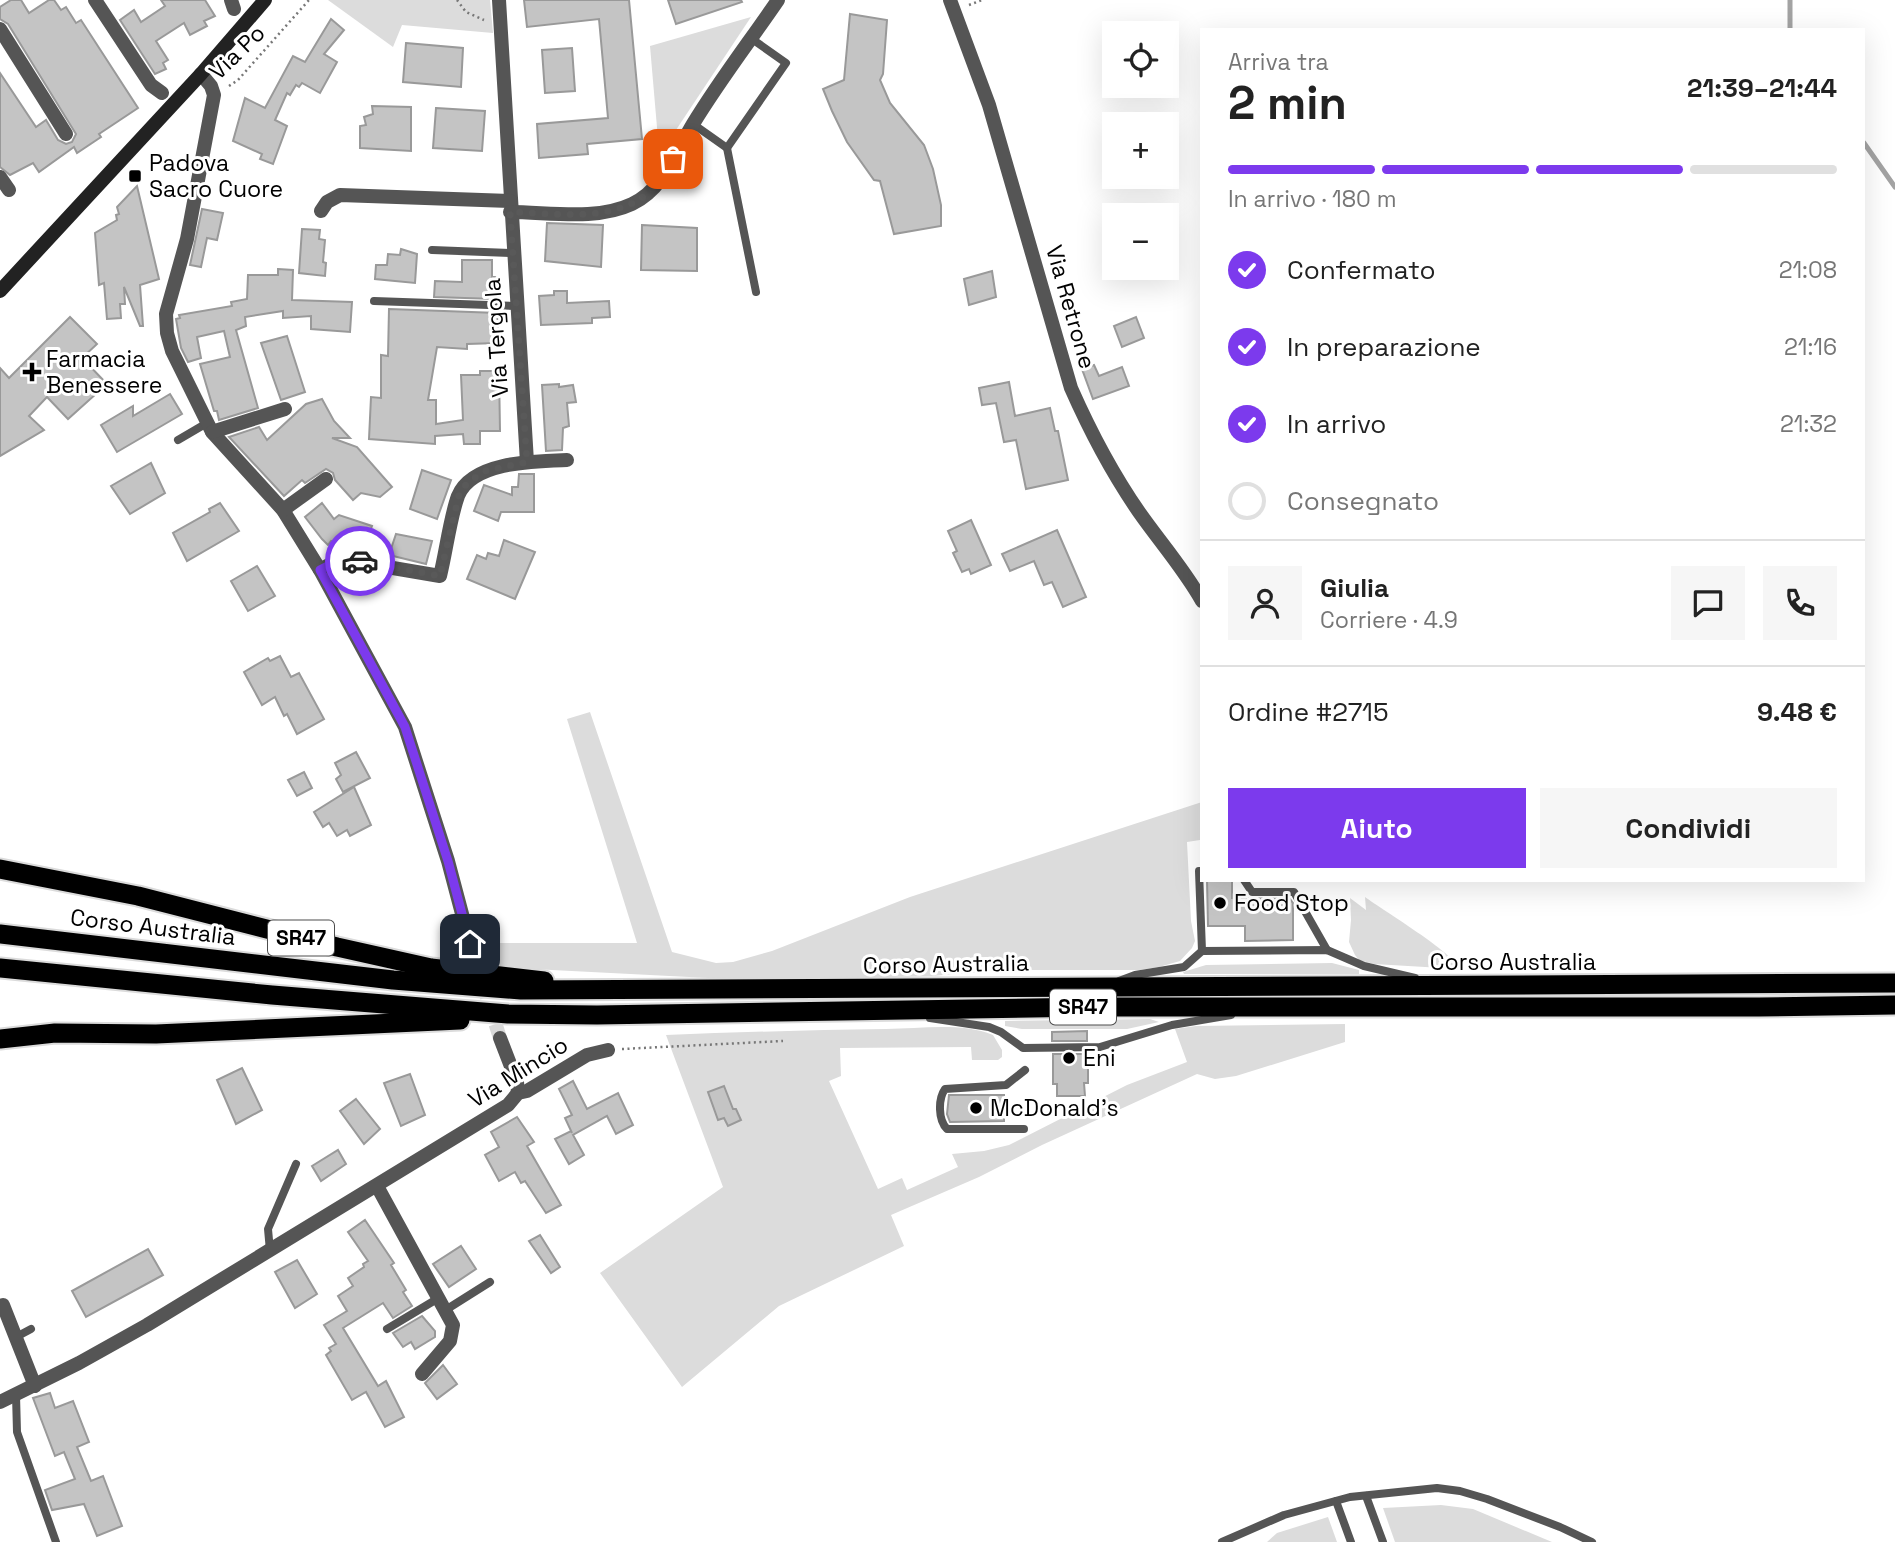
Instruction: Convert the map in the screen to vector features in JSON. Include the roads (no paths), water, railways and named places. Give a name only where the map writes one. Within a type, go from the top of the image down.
[{"type":"highway","name":"SR47","points":[[0,869],[138,896],[430,968],[518,977],[604,991]]},
{"type":"highway","name":"Corso Australia","points":[[4,934],[458,987],[521,990],[1895,984]]},
{"type":"highway","name":"Corso Australia","points":[[4,968],[272,995],[508,1014],[896,1012],[1096,1007],[1895,1005]]},
{"type":"highway","name":"SR47","points":[[0,1039],[55,1033],[169,1034],[399,1022],[450,1022],[508,1014]]},
{"type":"main road","points":[[0,291],[201,74],[265,0]]},
{"type":"street","points":[[95,0],[151,85],[162,93]]},
{"type":"street","name":"Via Tergola","points":[[499,0],[527,462]]},
{"type":"street","points":[[321,211],[327,202],[340,195],[594,213],[633,204],[649,193],[663,177],[693,124],[778,0]]},
{"type":"street","name":"Via Retrone","points":[[956,4],[989,105],[1071,387],[1090,430],[1138,511],[1186,572],[1200,597]]},
{"type":"street","points":[[0,29],[66,134]]},
{"type":"street","points":[[201,74],[211,86],[214,95],[187,239],[166,314],[167,334],[172,351],[210,427],[283,510],[320,570],[405,727],[448,861],[470,944]]},
{"type":"street","points":[[0,177],[9,190]]},
{"type":"street","points":[[210,427],[285,409]]},
{"type":"street","points":[[320,570],[341,559],[440,576],[459,495],[467,483],[485,471],[527,462],[567,460]]},
{"type":"street","points":[[283,510],[326,479]]},
{"type":"street","points":[[500,1038],[517,1082],[518,1093]]},
{"type":"street","name":"Via Mincio","points":[[0,1402],[147,1325],[508,1105],[518,1093],[527,1091],[587,1055],[608,1050]]},
{"type":"street","points":[[377,1186],[453,1325],[450,1341],[422,1374]]},
{"type":"street","points":[[3,1306],[35,1386]]},
{"type":"lane","points":[[727,148],[786,63],[752,38]]},
{"type":"lane","points":[[693,124],[727,148],[756,292]]},
{"type":"lane","points":[[432,250],[513,253]]},
{"type":"lane","points":[[374,301],[516,306]]},
{"type":"lane","points":[[178,440],[210,427]]},
{"type":"lane","points":[[1200,871],[1202,951]]},
{"type":"lane","points":[[1245,882],[1252,892],[1294,892],[1327,950]]},
{"type":"lane","points":[[1101,987],[1135,975],[1184,967],[1202,951],[1327,950],[1364,967],[1445,987]]},
{"type":"lane","points":[[896,1012],[989,1027],[1023,1048],[1087,1048],[1100,1047],[1172,1025],[1212,1020],[1255,1008]]},
{"type":"lane","points":[[1024,1129],[947,1129],[942,1124],[940,1096],[945,1090],[1006,1085],[1025,1070]]},
{"type":"lane","points":[[270,1251],[268,1229],[296,1164]]},
{"type":"lane","points":[[387,1329],[490,1282]]},
{"type":"lane","points":[[16,1337],[31,1329]]},
{"type":"lane","points":[[16,1395],[17,1432],[56,1542]]},
{"type":"lane","points":[[1222,1542],[1284,1515],[1336,1501],[1437,1488],[1460,1491],[1560,1527],[1591,1542]]},
{"type":"lane","points":[[1366,1496],[1383,1542]]},
{"type":"lane","points":[[1336,1501],[1351,1542]]},
{"type":"waterway","points":[[1790,0],[1790,28]]},
{"type":"waterway","points":[[1865,144],[1895,187]]},
{"type":"tunnel","points":[[470,944],[500,1038]]},
{"type":"place","name":"Padova Sacro Cuore","points":[[135,176]]},
{"type":"place","name":"Farmacia Benessere","points":[[32,372]]},
{"type":"place","name":"Food Stop","points":[[1220,903]]},
{"type":"place","name":"Eni","points":[[1069,1058]]},
{"type":"place","name":"McDonald's","points":[[976,1108]]}]
